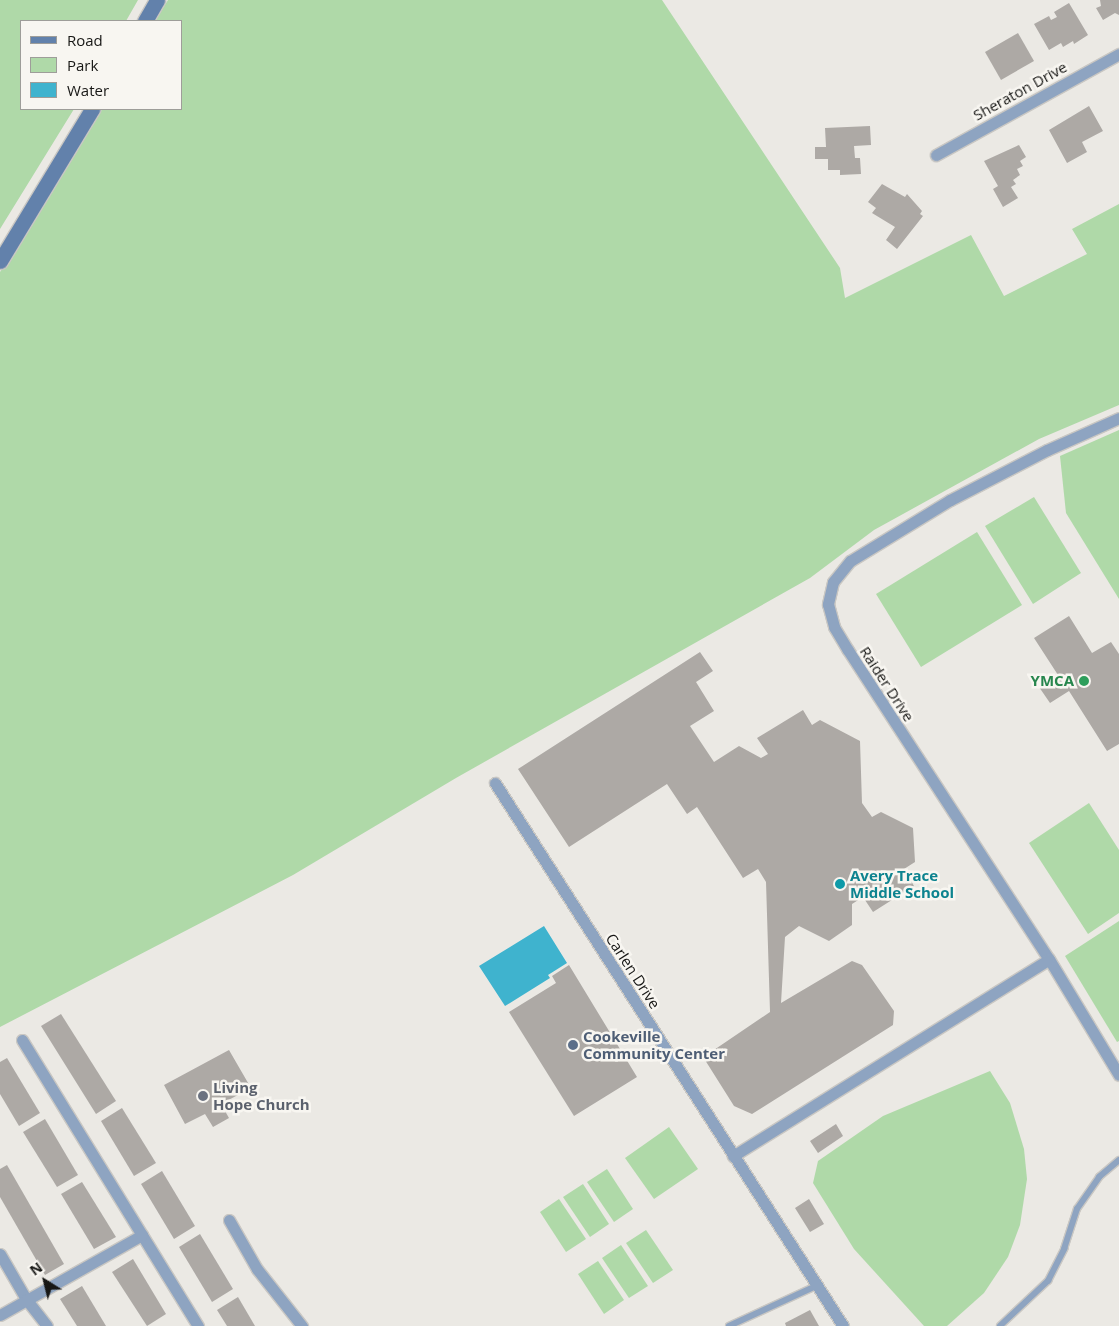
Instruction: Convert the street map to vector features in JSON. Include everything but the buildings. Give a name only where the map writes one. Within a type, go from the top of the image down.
[{"type":"street","points":[[146,20],[157,0]]},
{"type":"street","name":"Sheraton Drive","points":[[936,154],[1119,54]]},
{"type":"street","points":[[0,261],[91,110]]},
{"type":"street","name":"Raider Drive","points":[[1119,418],[1047,450],[950,500],[850,561],[833,582],[828,604],[834,627],[848,650],[1048,959],[1119,1075]]},
{"type":"street","name":"Carlen Drive","points":[[495,783],[843,1326]]},
{"type":"street","points":[[733,1156],[1048,959]]},
{"type":"street","points":[[22,1040],[198,1326]]},
{"type":"street","points":[[229,1220],[257,1269],[302,1326]]},
{"type":"street","points":[[0,1315],[142,1234]]},
{"type":"street","points":[[0,1254],[26,1299],[47,1326]]},
{"type":"lane","points":[[1000,1326],[1048,1281],[1064,1249],[1078,1210],[1099,1177],[1119,1160]]},
{"type":"lane","points":[[729,1326],[816,1286]]},
{"type":"green space","points":[[0,0],[138,0],[127,20],[20,20],[20,110],[73,110],[0,229]]},
{"type":"green space","points":[[168,0],[662,0],[840,268],[845,298],[971,235],[1004,296],[1087,254],[1072,229],[1119,204],[1119,405],[1039,439],[874,530],[810,578],[456,778],[293,875],[0,1027],[0,272],[101,110],[182,110],[182,20],[156,20]]},
{"type":"green space","points":[[1119,430],[1119,599],[1066,513],[1060,456]]},
{"type":"green space","points":[[1034,497],[1081,573],[1033,604],[985,526]]},
{"type":"green space","points":[[977,532],[1022,605],[921,667],[876,594]]},
{"type":"green space","points":[[1089,803],[1119,850],[1119,913],[1088,934],[1029,843]]},
{"type":"green space","points":[[1119,921],[1119,1041],[1117,1042],[1065,956]]},
{"type":"green space","points":[[990,1071],[1010,1103],[1024,1149],[1027,1179],[1020,1225],[1008,1257],[984,1293],[947,1326],[924,1326],[854,1249],[813,1183],[818,1161],[883,1116]]},
{"type":"green space","points":[[669,1127],[698,1169],[654,1199],[625,1158]]},
{"type":"green space","points":[[607,1169],[633,1209],[614,1222],[587,1182]]},
{"type":"green space","points":[[583,1184],[609,1224],[590,1237],[563,1197]]},
{"type":"green space","points":[[559,1199],[586,1239],[566,1252],[540,1212]]},
{"type":"green space","points":[[646,1230],[673,1270],[653,1283],[626,1243]]},
{"type":"green space","points":[[621,1245],[648,1286],[629,1298],[602,1258]]},
{"type":"green space","points":[[598,1261],[624,1300],[604,1314],[578,1274]]},
{"type":"water","points":[[544,926],[567,963],[548,975],[550,978],[505,1006],[479,966]]},
{"type":"place","name":"YMCA","points":[[1084,681]]},
{"type":"place","name":"Avery Trace Middle School","points":[[840,884]]},
{"type":"place","name":"Cookeville Community Center","points":[[573,1045]]},
{"type":"place","name":"Living Hope Church","points":[[203,1096]]}]
